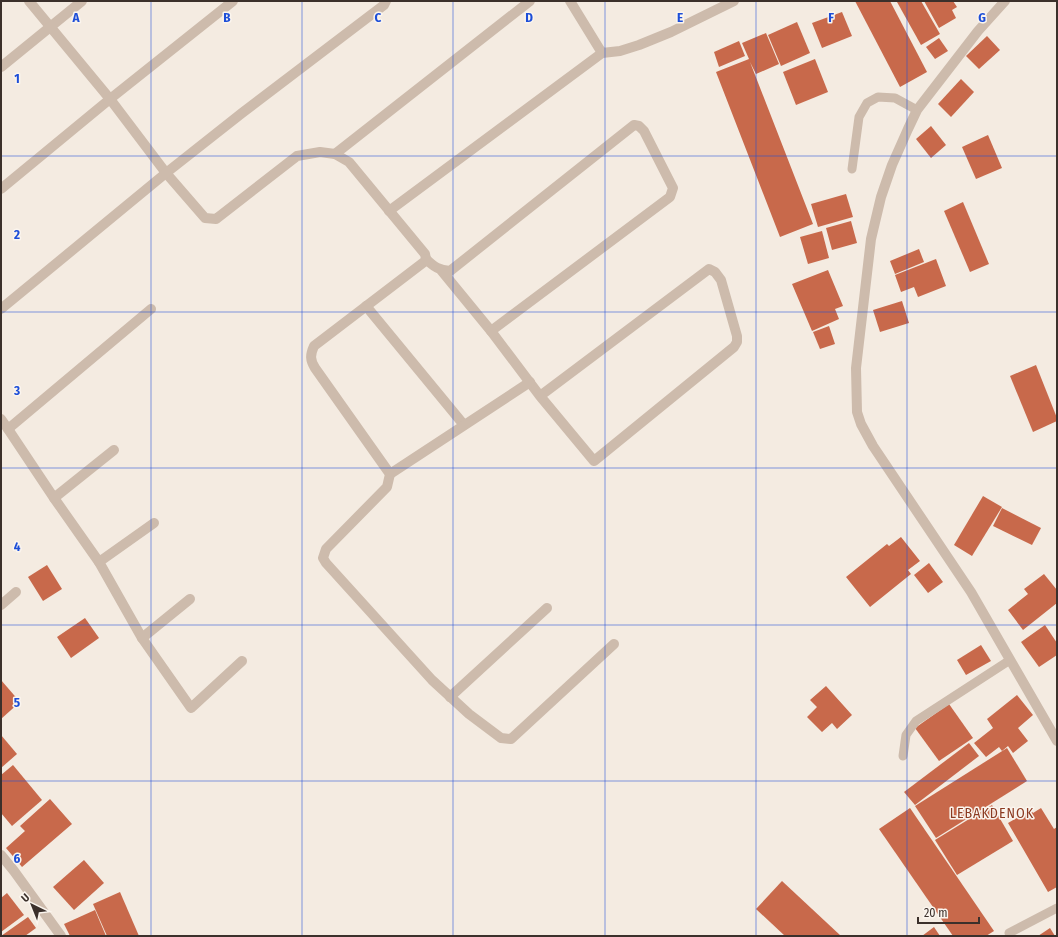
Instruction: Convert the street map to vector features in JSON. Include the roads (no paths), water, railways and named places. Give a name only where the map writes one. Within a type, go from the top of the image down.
[{"type":"street","points":[[29,1],[110,99],[166,173],[205,218],[216,219],[297,156],[320,152],[335,154],[349,162],[426,254],[426,258],[434,267],[441,270],[450,271],[634,125],[639,126],[644,131],[673,188],[670,197],[491,331]]},
{"type":"street","points":[[1,67],[82,1]]},
{"type":"street","points":[[1,189],[110,99],[233,1]]},
{"type":"street","points":[[1,309],[166,173],[384,5],[386,1]]},
{"type":"street","points":[[335,154],[530,1]]},
{"type":"street","points":[[570,1],[602,53]]},
{"type":"street","points":[[390,211],[602,53],[620,51],[639,45],[670,32],[734,1]]},
{"type":"street","points":[[1005,1],[978,31],[917,110],[890,171],[881,197],[870,239],[856,368],[857,412],[861,424],[873,446],[971,592],[1057,741]]},
{"type":"street","points":[[390,474],[311,361],[310,353],[314,346],[424,262],[426,258]]},
{"type":"street","points":[[441,270],[491,331],[540,396],[594,461],[734,347],[737,342],[737,336],[722,280],[715,272],[709,269],[540,396]]},
{"type":"street","points":[[366,306],[464,425]]},
{"type":"street","points":[[8,429],[151,309]]},
{"type":"street","points":[[530,382],[390,474],[387,487],[326,549],[324,558],[326,563],[432,680],[469,714],[500,738],[511,739],[614,644]]},
{"type":"street","points":[[1,419],[98,562],[142,638],[191,708],[242,661]]},
{"type":"street","points":[[54,498],[114,450]]},
{"type":"street","points":[[98,562],[154,523]]},
{"type":"street","points":[[1,605],[16,592]]},
{"type":"street","points":[[142,638],[190,599]]},
{"type":"street","points":[[450,697],[547,608]]},
{"type":"street","points":[[1,855],[61,936]]},
{"type":"lane","points":[[852,168],[859,117],[867,103],[878,97],[895,98],[917,110]]},
{"type":"lane","points":[[903,756],[906,735],[916,721],[1010,660]]},
{"type":"lane","points":[[1009,934],[1057,908]]},
{"type":"district","name":"LEBAKDENOK","points":[[992,813]]}]
